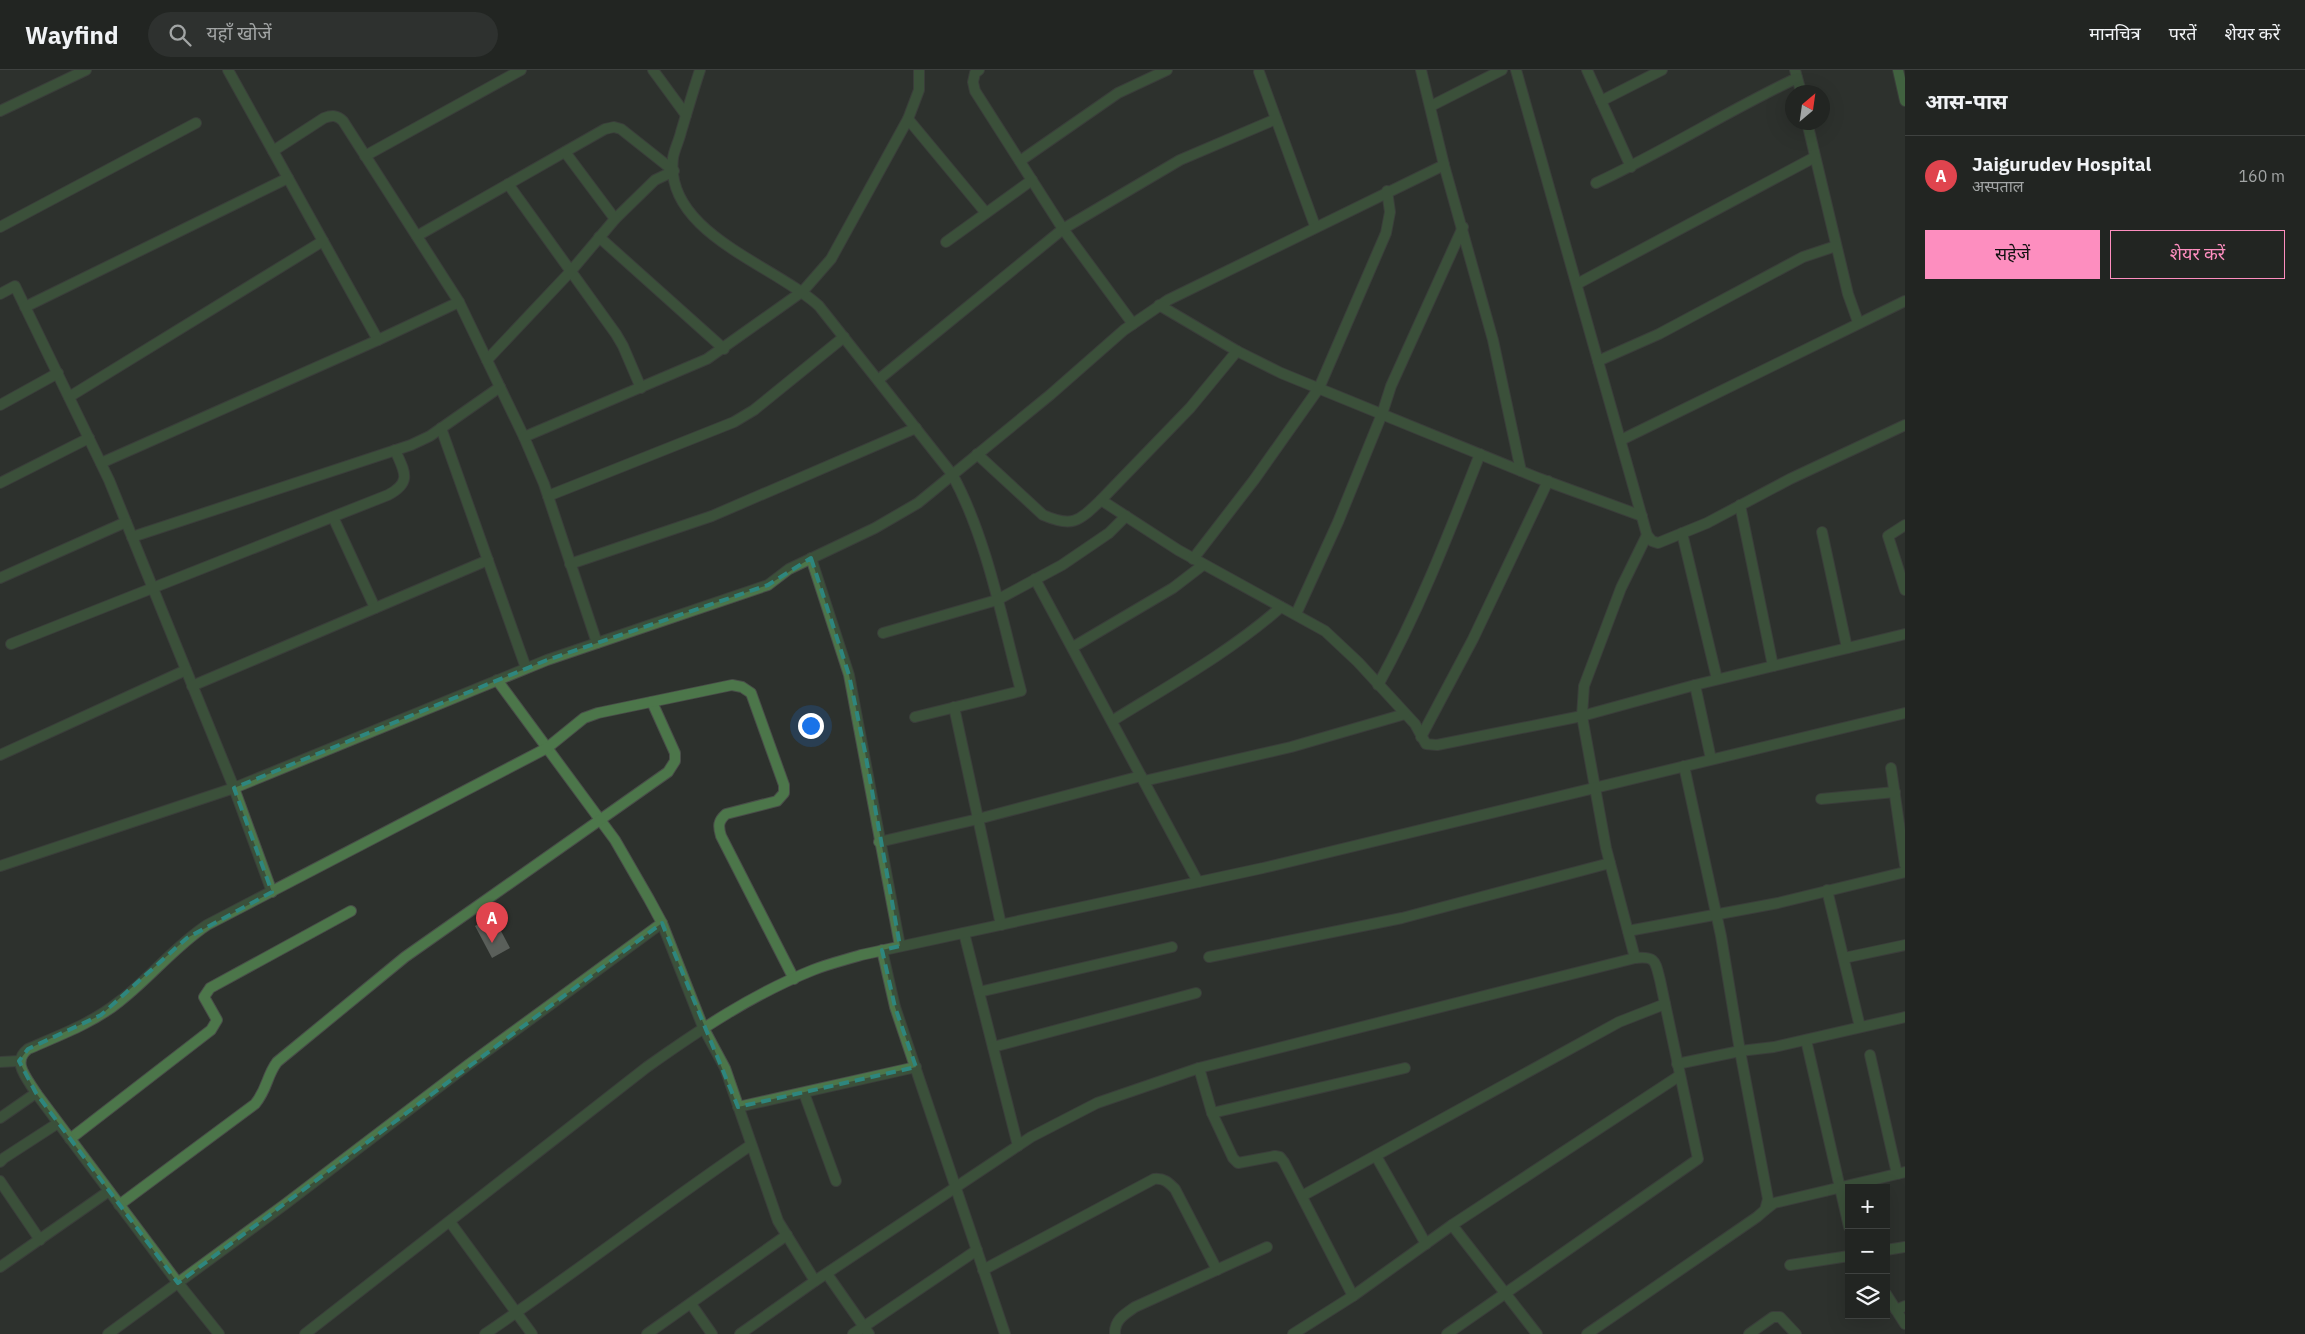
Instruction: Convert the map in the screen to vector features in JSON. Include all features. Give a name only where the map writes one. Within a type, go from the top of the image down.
[{"type":"street","points":[[0,111],[86,70]]},
{"type":"street","points":[[228,70],[378,340]]},
{"type":"street","points":[[365,156],[520,70]]},
{"type":"street","points":[[653,70],[686,115]]},
{"type":"street","points":[[700,70],[673,158],[679,194],[687,210],[700,224],[803,291],[819,306],[952,474],[964,495],[975,526],[1021,691],[916,716]]},
{"type":"street","points":[[524,437],[707,359],[724,349],[803,291],[831,259],[908,119],[919,90],[919,70]]},
{"type":"street","points":[[979,70],[975,73],[975,91],[1063,229],[1133,324]]},
{"type":"street","points":[[1020,161],[1118,93],[1167,70]]},
{"type":"street","points":[[1421,70],[1444,165],[1463,227],[1493,340],[1521,470]]},
{"type":"street","points":[[1431,106],[1502,70]]},
{"type":"street","points":[[1516,70],[1647,535],[1652,541],[1658,543],[1682,533],[1905,425]]},
{"type":"street","points":[[1587,70],[1631,167]]},
{"type":"street","points":[[1601,101],[1662,70]]},
{"type":"street","points":[[1898,70],[1905,101]]},
{"type":"street","points":[[1259,72],[1315,226]]},
{"type":"street","points":[[1596,183],[1631,167],[1796,74]]},
{"type":"street","points":[[273,151],[324,118],[338,117],[344,121],[459,302],[524,437],[548,496],[597,643]]},
{"type":"street","points":[[908,119],[986,213]]},
{"type":"street","points":[[878,380],[1063,229],[1180,160],[1276,119]]},
{"type":"street","points":[[0,227],[196,123]]},
{"type":"street","points":[[417,236],[606,129],[614,127],[621,129],[674,171]]},
{"type":"street","points":[[1809,130],[1836,246],[1858,322]]},
{"type":"street","points":[[565,152],[615,219]]},
{"type":"street","points":[[1577,284],[1815,157]]},
{"type":"street","points":[[0,866],[234,788],[526,668],[768,585],[789,569],[875,528],[918,503],[1133,324],[1159,305],[1315,226],[1444,165]]},
{"type":"street","points":[[487,360],[572,271],[615,219],[655,180],[674,171]]},
{"type":"street","points":[[25,307],[288,178]]},
{"type":"street","points":[[946,242],[1032,180]]},
{"type":"street","points":[[508,184],[572,271],[623,346],[641,388]]},
{"type":"street","points":[[1193,559],[1254,480],[1320,388],[1386,233],[1390,212],[1387,191]]},
{"type":"street","points":[[1296,614],[1338,522],[1402,360],[1463,227]]},
{"type":"street","points":[[599,237],[724,349]]},
{"type":"street","points":[[69,397],[323,242]]},
{"type":"street","points":[[1598,361],[1659,334],[1803,257],[1836,246]]},
{"type":"street","points":[[0,294],[15,286],[101,463],[234,788],[272,892]]},
{"type":"street","points":[[1621,440],[1858,322],[1905,301]]},
{"type":"street","points":[[101,463],[459,302]]},
{"type":"street","points":[[1159,305],[1236,351],[1281,373],[1548,481],[1642,516]]},
{"type":"street","points":[[548,496],[734,422],[754,410],[844,337]]},
{"type":"street","points":[[978,454],[1043,516],[1056,521],[1074,522],[1082,518],[1101,500],[1190,408],[1236,351]]},
{"type":"street","points":[[1,403],[58,374]]},
{"type":"street","points":[[132,537],[411,445],[441,428],[500,387]]},
{"type":"street","points":[[441,428],[526,668]]},
{"type":"street","points":[[570,564],[712,516],[916,428]]},
{"type":"street","points":[[0,483],[89,438]]},
{"type":"street","points":[[11,644],[398,490],[404,483],[405,475],[395,450]]},
{"type":"street","points":[[1378,685],[1399,647],[1426,589],[1480,454]]},
{"type":"street","points":[[1421,737],[1474,639],[1548,481]]},
{"type":"street","points":[[1101,500],[1203,565],[1325,631],[1358,662],[1416,724],[1426,744],[1437,745],[1582,716],[1717,679],[1905,634]]},
{"type":"street","points":[[1740,506],[1773,666]]},
{"type":"street","points":[[883,633],[997,600],[1062,565],[1109,533],[1126,516]]},
{"type":"street","points":[[333,517],[376,608]]},
{"type":"street","points":[[0,578],[126,522]]},
{"type":"street","points":[[1905,526],[1888,536],[1905,590]]},
{"type":"street","points":[[1822,532],[1847,648]]},
{"type":"street","points":[[1682,533],[1717,679]]},
{"type":"street","points":[[1635,958],[1610,863],[1582,716],[1584,686],[1621,588],[1647,535]]},
{"type":"street","points":[[811,558],[849,675],[900,946]]},
{"type":"street","points":[[192,686],[488,560]]},
{"type":"street","points":[[1073,647],[1173,588],[1203,565]]},
{"type":"street","points":[[1035,579],[1198,882]]},
{"type":"street","points":[[1112,721],[1215,656],[1259,626],[1281,607]]},
{"type":"street","points":[[0,755],[186,670]]},
{"type":"street","points":[[497,680],[633,869],[662,923],[703,1027],[725,1068],[750,1145],[778,1221],[814,1281]]},
{"type":"street","points":[[219,1334],[178,1283],[58,1123],[21,1069],[19,1061],[22,1054],[28,1049],[101,1015],[122,1000],[187,938],[207,925],[547,748],[584,718],[598,713],[732,685],[742,687],[751,693],[784,785],[784,793],[782,798],[777,801],[726,814],[718,826],[721,836],[794,979]]},
{"type":"street","points":[[1695,686],[1711,760]]},
{"type":"street","points":[[119,1205],[255,1104],[262,1096],[271,1070],[277,1062],[389,970],[673,767],[675,753],[652,702]]},
{"type":"street","points":[[954,707],[1001,925]]},
{"type":"street","points":[[305,1334],[646,1067],[703,1027],[754,998],[821,968],[882,950],[1198,882],[1905,713]]},
{"type":"street","points":[[879,842],[1143,778],[1291,747],[1405,714]]},
{"type":"street","points":[[1684,766],[1716,915],[1768,1199],[1765,1210]]},
{"type":"street","points":[[1891,768],[1905,865]]},
{"type":"street","points":[[1821,799],[1895,792]]},
{"type":"street","points":[[1210,957],[1402,918],[1610,863]]},
{"type":"street","points":[[1628,931],[1778,903],[1905,872]]},
{"type":"street","points":[[1828,890],[1860,1027]]},
{"type":"street","points":[[70,1139],[210,1030],[216,1020],[204,997],[210,988],[351,911]]},
{"type":"street","points":[[108,1334],[662,923]]},
{"type":"street","points":[[964,933],[1018,1146]]},
{"type":"street","points":[[1844,958],[1905,944]]},
{"type":"street","points":[[979,992],[1172,947]]},
{"type":"street","points":[[882,950],[895,1006],[1005,1334]]},
{"type":"street","points":[[740,1334],[814,1281],[1031,1137],[1097,1103],[1199,1068],[1635,958],[1647,957],[1655,962],[1698,1159],[1447,1334]]},
{"type":"street","points":[[993,1047],[1196,993]]},
{"type":"street","points":[[1302,1196],[1480,1096],[1619,1022],[1665,1004]]},
{"type":"street","points":[[1677,1064],[1740,1051],[1774,1047],[1905,1017]]},
{"type":"street","points":[[1806,1040],[1845,1210]]},
{"type":"street","points":[[1587,1334],[1774,1203],[1840,1189],[1901,1173],[1870,1055]]},
{"type":"street","points":[[0,1062],[19,1061]]},
{"type":"street","points":[[738,1107],[916,1067]]},
{"type":"street","points":[[1199,1068],[1212,1113],[1233,1158],[1238,1163],[1275,1156],[1280,1157],[1353,1296]]},
{"type":"street","points":[[1212,1113],[1405,1068]]},
{"type":"street","points":[[1293,1334],[1353,1296],[1452,1225],[1679,1076]]},
{"type":"street","points":[[0,1118],[36,1092]]},
{"type":"street","points":[[804,1092],[836,1181]]},
{"type":"street","points":[[0,1162],[58,1123]]},
{"type":"street","points":[[485,1334],[565,1280],[679,1193],[750,1145]]},
{"type":"street","points":[[1376,1156],[1426,1244]]},
{"type":"street","points":[[984,1270],[1154,1179],[1168,1182],[1175,1189],[1217,1270]]},
{"type":"street","points":[[0,1181],[40,1240]]},
{"type":"street","points":[[1,1264],[40,1240],[109,1192]]},
{"type":"street","points":[[450,1222],[532,1334]]},
{"type":"street","points":[[1452,1225],[1537,1334]]},
{"type":"street","points":[[646,1334],[787,1235]]},
{"type":"street","points":[[1114,1334],[1115,1324],[1135,1308],[1266,1247]]},
{"type":"street","points":[[1890,1249],[1905,1247]]},
{"type":"street","points":[[853,1334],[866,1330],[977,1250]]},
{"type":"street","points":[[1790,1265],[1845,1257]]},
{"type":"street","points":[[827,1274],[866,1330]]},
{"type":"street","points":[[1890,1298],[1900,1308],[1905,1324]]},
{"type":"street","points":[[691,1304],[712,1334]]},
{"type":"street","points":[[1750,1334],[1773,1317],[1780,1317],[1796,1334]]},
{"type":"highlighted area","points":[[811,558],[849,675],[865,752],[900,946],[882,950],[895,1007],[916,1067],[738,1107],[662,923],[178,1283],[36,1093],[19,1061],[28,1049],[101,1015],[187,938],[272,892],[234,788],[547,660],[768,585]]},
{"type":"building","points":[[493,916],[510,948],[492,958],[475,926]]},
{"type":"place","name":"Jaigurudev Hospital","points":[[492,943]]}]
